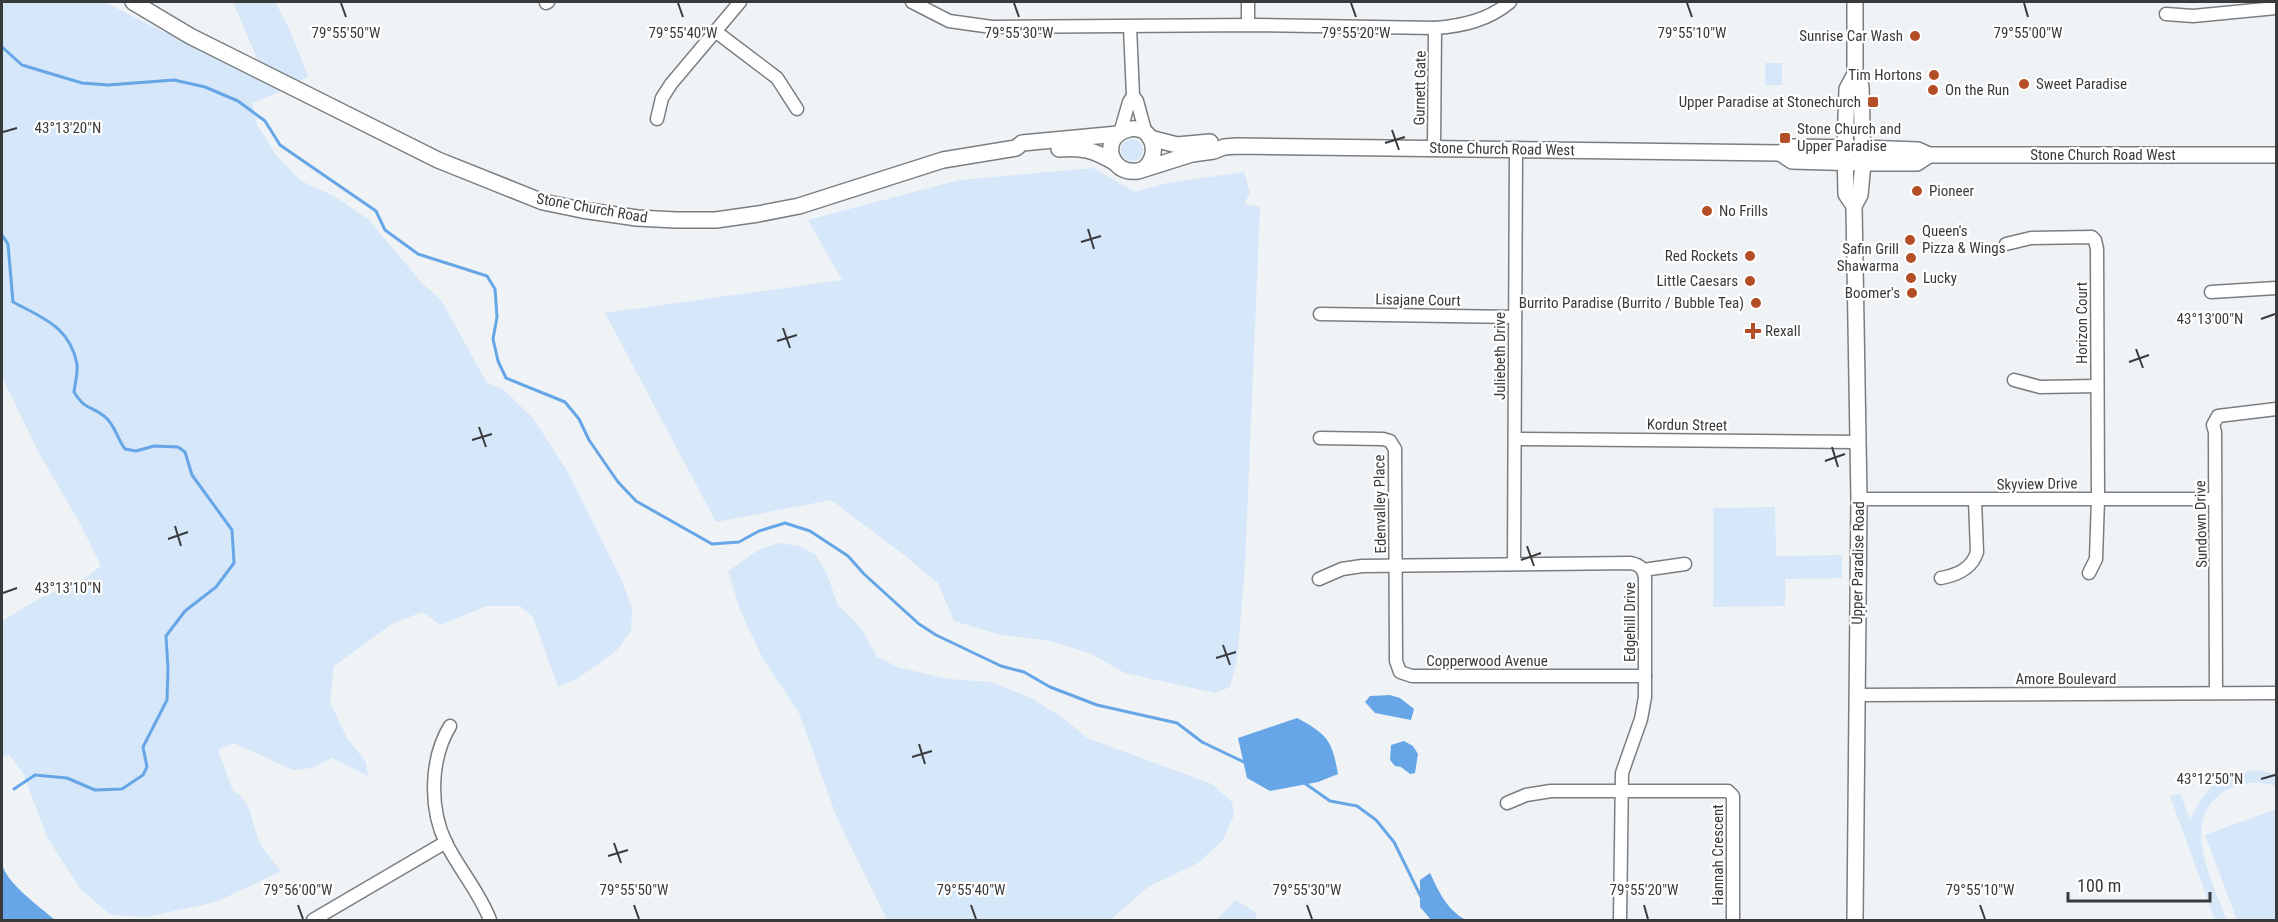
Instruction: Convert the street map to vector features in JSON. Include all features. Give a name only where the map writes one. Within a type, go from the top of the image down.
[{"type":"main road","name":"Stone Church Road","points":[[133,2],[190,36],[438,160],[543,202],[637,218],[716,220],[758,214],[799,206],[943,160],[1016,148],[1022,143],[1119,133]]},
{"type":"main road","name":"Upper Paradise Road","points":[[1855,2],[1855,74],[1861,86],[1862,155],[1860,195],[1854,206],[1859,499],[1855,921]]},
{"type":"main road","name":"Upper Paradise Road","points":[[1854,206],[1846,194],[1845,155],[1847,89],[1855,74]]},
{"type":"main road","points":[[1131,129],[1168,144],[1214,142],[1224,147],[1192,154],[1134,172],[1118,167],[1114,162],[1111,147],[1119,133],[1131,129]]},
{"type":"main road","points":[[1144,169],[1154,154],[1154,147],[1148,136]]},
{"type":"main road","name":"Stone Church Road West","points":[[1224,147],[1434,147],[1780,153],[1792,147],[1845,155],[1918,150],[1929,154],[2277,155]]},
{"type":"main road","name":"Stone Church Road","points":[[1016,148],[1022,153],[1084,149],[1096,151],[1114,162]]},
{"type":"street","points":[[657,119],[666,91],[740,2]]},
{"type":"street","points":[[912,2],[949,21],[992,27],[1248,25],[1435,28],[1460,26],[1483,19],[1510,2]]},
{"type":"street","points":[[1248,2],[1248,25]]},
{"type":"street","points":[[2166,14],[2193,16],[2277,8]]},
{"type":"street","points":[[1130,27],[1133,96],[1137,101],[1148,136]]},
{"type":"street","name":"Gurnett Gate","points":[[1434,147],[1435,28]]},
{"type":"street","points":[[715,31],[777,78],[797,109]]},
{"type":"street","points":[[1119,133],[1133,96]]},
{"type":"street","name":"Juliebeth Drive","points":[[1514,563],[1516,149]]},
{"type":"street","name":"Horizon Court","points":[[2006,244],[2031,238],[2092,237],[2095,240],[2097,249],[2098,498],[2096,559],[2089,573]]},
{"type":"street","points":[[2211,292],[2277,288]]},
{"type":"street","name":"Lisajane Court","points":[[1320,314],[1515,317]]},
{"type":"street","points":[[2014,380],[2040,387],[2097,386]]},
{"type":"street","name":"Sundown Drive","points":[[2216,693],[2215,420],[2218,416],[2277,409]]},
{"type":"street","name":"Edenvalley Place","points":[[1320,438],[1383,439],[1393,445],[1396,453],[1396,566]]},
{"type":"street","name":"Kordun Street","points":[[1515,439],[1858,442]]},
{"type":"street","name":"Skyview Drive","points":[[1859,499],[2216,499]]},
{"type":"street","points":[[1941,578],[1953,576],[1966,569],[1975,560],[1977,552],[1975,500]]},
{"type":"street","name":"Edgehill Drive","points":[[1319,579],[1350,567],[1514,563],[1631,563],[1639,565],[1646,577],[1645,697],[1641,719],[1625,758],[1621,790],[1620,921]]},
{"type":"street","points":[[1643,570],[1685,564]]},
{"type":"street","name":"Copperwood Avenue","points":[[1396,566],[1396,661],[1400,672],[1412,676],[1645,676]]},
{"type":"street","name":"Amore Boulevard","points":[[1856,695],[2277,693]]},
{"type":"street","points":[[450,726],[436,759],[434,788],[437,810],[446,842],[490,921]]},
{"type":"street","points":[[1508,803],[1526,795],[1551,791],[1621,790]]},
{"type":"street","name":"Hannah Crescent","points":[[1621,790],[1728,790],[1733,796],[1733,921]]},
{"type":"street","points":[[313,921],[446,842]]},
{"type":"shaded area","points":[[2,2],[104,2],[268,84],[233,2],[275,2],[289,28],[308,76],[282,91],[252,103],[257,125],[277,156],[301,181],[334,196],[368,219],[421,282],[441,300],[487,383],[504,390],[533,418],[568,472],[622,581],[632,608],[631,631],[617,650],[577,679],[558,687],[533,617],[520,606],[486,606],[441,625],[422,612],[392,624],[334,666],[330,702],[347,738],[366,762],[368,776],[332,758],[312,768],[293,770],[234,743],[218,750],[233,791],[240,796],[249,809],[259,841],[281,871],[216,902],[147,917],[111,915],[80,889],[47,837],[23,773],[9,755],[2,756],[2,621],[42,597],[84,579],[101,566],[81,525],[40,455],[2,377]]},
{"type":"shaded area","points":[[1765,63],[1782,63],[1782,85],[1765,85]]},
{"type":"shaded area","points":[[1132,139],[1140,142],[1143,150],[1140,158],[1132,161],[1124,158],[1121,150],[1124,142]]},
{"type":"shaded area","points":[[1093,168],[1135,192],[1167,183],[1244,172],[1250,193],[1244,204],[1260,207],[1245,565],[1237,660],[1230,687],[1215,693],[1125,673],[1089,653],[1046,640],[1001,635],[954,621],[938,583],[831,500],[716,522],[605,313],[842,280],[808,220],[959,180]]},
{"type":"shaded area","points":[[1775,507],[1776,556],[1842,555],[1842,578],[1785,579],[1785,606],[1713,607],[1713,508]]},
{"type":"shaded area","points":[[779,543],[799,546],[815,554],[827,574],[838,605],[861,628],[877,657],[900,668],[949,679],[991,682],[1033,699],[1066,720],[1087,738],[1212,784],[1232,802],[1234,815],[1223,840],[1198,863],[1148,887],[1110,920],[887,920],[837,818],[799,713],[763,659],[740,610],[728,571],[760,549]]},
{"type":"shaded area","points":[[2257,770],[2276,774],[2276,786],[2251,783],[2233,787],[2212,802],[2204,816],[2201,833],[2203,851],[2227,920],[2215,920],[2170,796],[2180,793],[2190,820],[2202,798],[2215,784],[2232,775]]},
{"type":"shaded area","points":[[2276,809],[2276,920],[2237,920],[2205,835]]},
{"type":"shaded area","points":[[1236,900],[1255,912],[1257,920],[1216,920]]},
{"type":"water","points":[[1390,695],[1400,698],[1414,709],[1411,720],[1375,713],[1365,702],[1370,696]]},
{"type":"water","points":[[1297,718],[1326,739],[1333,753],[1338,774],[1318,782],[1270,791],[1247,778],[1238,738]]},
{"type":"water","points":[[1404,741],[1413,746],[1418,754],[1415,773],[1410,774],[1401,767],[1395,766],[1390,760],[1391,745]]},
{"type":"water","points":[[2,864],[5,872],[17,887],[55,920],[2,920]]},
{"type":"water","points":[[1430,873],[1440,894],[1449,906],[1466,920],[1431,920],[1420,907],[1420,880]]},
{"type":"waterway","points":[[2,47],[22,65],[82,83],[108,85],[174,80],[205,87],[238,101],[265,121],[280,145],[376,211],[385,230],[418,254],[487,276],[495,289],[497,317],[493,339],[498,361],[506,378],[565,402],[579,419],[589,440],[618,482],[636,501],[712,544],[739,542],[759,531],[785,523],[810,531],[848,556],[864,574],[919,624],[936,635],[1001,666],[1024,672],[1050,687],[1097,705],[1177,723],[1202,742],[1246,763]]},
{"type":"waterway","points":[[2,235],[8,244],[13,302],[45,319],[62,332],[73,351],[77,364],[74,392],[78,398],[108,419],[125,449],[136,451],[154,446],[178,447],[185,452],[192,475],[232,530],[234,563],[216,587],[185,611],[166,636],[167,700],[143,747],[147,767],[143,775],[122,789],[95,790],[67,778],[35,775],[14,789]]},
{"type":"waterway","points":[[1303,782],[1330,801],[1357,806],[1376,820],[1394,842],[1421,897]]},
{"type":"place","name":"Sunrise Car Wash","points":[[1915,36]]},
{"type":"place","name":"Tim Hortons","points":[[1934,75]]},
{"type":"place","name":"Sweet Paradise","points":[[2024,84]]},
{"type":"place","name":"On the Run","points":[[1933,90]]},
{"type":"place","name":"Upper Paradise at Stonechurch","points":[[1873,102]]},
{"type":"place","name":"Stone Church and Upper Paradise","points":[[1785,138]]},
{"type":"place","name":"Pioneer","points":[[1917,191]]},
{"type":"place","name":"No Frills","points":[[1707,211]]},
{"type":"place","name":"Queen's Pizza & Wings","points":[[1910,240]]},
{"type":"place","name":"Red Rockets","points":[[1750,256]]},
{"type":"place","name":"Safin Grill Shawarma","points":[[1911,258]]},
{"type":"place","name":"Lucky","points":[[1911,278]]},
{"type":"place","name":"Little Caesars","points":[[1750,281]]},
{"type":"place","name":"Boomer's","points":[[1912,293]]},
{"type":"place","name":"Burrito Paradise (Burrito / Bubble Tea)","points":[[1756,303]]},
{"type":"place","name":"Rexall","points":[[1753,331]]}]
